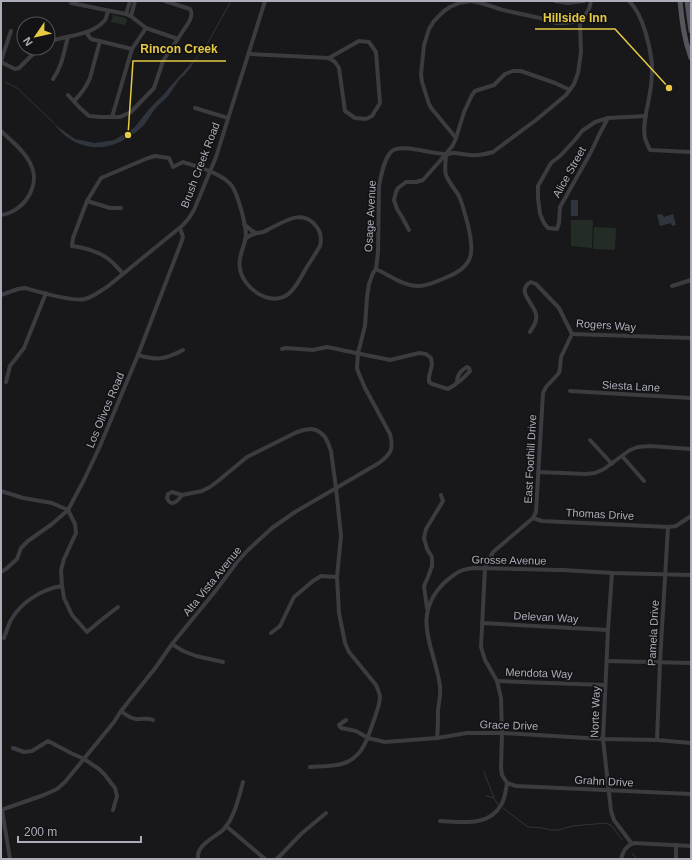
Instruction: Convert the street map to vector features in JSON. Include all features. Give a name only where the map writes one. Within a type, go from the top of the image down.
[{"type":"main road","points":[[680,1],[686,44],[691,58]]},
{"type":"main road","points":[[687,1],[691,31]]},
{"type":"street","points":[[128,15],[130,1]]},
{"type":"street","points":[[128,15],[135,1]]},
{"type":"street","points":[[68,95],[89,116],[120,117],[131,112],[154,88],[163,61],[189,22],[192,14],[191,10],[188,8],[165,1]]},
{"type":"street","name":"Brush Creek Road","points":[[1,295],[25,288],[80,300],[95,295],[180,228],[189,218],[194,210],[216,157],[265,1]]},
{"type":"street","points":[[456,138],[432,109],[422,82],[424,45],[429,29],[434,21],[444,11],[459,3],[471,1],[556,23],[580,21]]},
{"type":"street","points":[[555,1],[568,3],[584,1]]},
{"type":"street","points":[[409,230],[397,209],[394,200],[396,192],[398,188],[406,182],[416,182],[422,180],[446,154],[453,145],[464,112],[475,91],[494,85],[506,74],[513,71],[521,71],[556,83],[570,90],[578,73],[581,52],[580,21],[589,9],[591,1]]},
{"type":"street","points":[[629,1],[637,10],[641,19],[652,64],[652,78],[644,134],[645,140],[650,150],[691,152]]},
{"type":"street","points":[[71,3],[128,15],[146,28],[178,39]]},
{"type":"street","points":[[56,39],[87,32],[106,19],[108,11]]},
{"type":"street","points":[[112,117],[132,49],[146,28]]},
{"type":"street","points":[[11,32],[1,61],[15,69],[19,68],[31,56]]},
{"type":"street","points":[[87,32],[91,38],[100,42],[132,49]]},
{"type":"street","points":[[53,79],[61,65],[68,37]]},
{"type":"street","points":[[249,54],[329,58],[335,62],[339,68],[345,111],[355,118],[366,119],[372,116],[380,103],[376,52],[369,42],[359,41],[329,58]]},
{"type":"street","points":[[74,101],[88,84],[100,42]]},
{"type":"street","name":"Osage Avenue","points":[[376,269],[378,252],[379,186],[386,161],[392,152],[397,149],[406,148],[446,154],[453,153],[472,155],[493,152],[536,120],[570,90]]},
{"type":"street","points":[[195,108],[228,118]]},
{"type":"street","name":"Alice Street","points":[[608,118],[560,207],[557,229],[548,228],[540,214],[538,186],[551,163],[560,156],[582,131],[595,122],[608,118],[615,119],[646,116]]},
{"type":"street","points":[[1,131],[27,158],[32,167],[34,180],[29,196],[23,204],[10,213],[1,215]]},
{"type":"street","points":[[376,269],[402,282],[419,286],[450,276],[468,263],[471,255],[472,241],[463,205],[458,194],[446,177],[446,154]]},
{"type":"street","points":[[123,274],[114,263],[106,257],[82,247],[72,246],[73,238],[87,201],[101,178],[155,156],[169,158],[173,167],[183,162],[210,171],[226,180],[231,185],[237,196],[244,224],[245,238],[239,266],[246,283],[250,288],[260,294],[266,297],[278,298],[284,297],[293,291],[320,246],[322,240],[321,233],[317,226],[302,217],[297,217],[266,231],[245,238]]},
{"type":"street","points":[[87,201],[110,208],[121,208]]},
{"type":"street","points":[[244,224],[257,233]]},
{"type":"street","name":"Los Olivos Road","points":[[1,572],[17,559],[21,548],[28,540],[52,524],[68,510],[84,480],[100,446],[138,354],[181,243],[183,237],[180,228]]},
{"type":"street","name":"Alta Vista Avenue","points":[[2,810],[57,789],[114,722],[172,644],[248,550],[272,528],[295,512],[387,457],[392,448],[390,434],[365,388],[357,368],[369,284],[376,269]]},
{"type":"street","points":[[672,286],[691,280]]},
{"type":"street","name":"Rogers Way","points":[[530,332],[536,320],[536,315],[524,287],[531,282],[536,284],[559,308],[572,334],[691,338]]},
{"type":"street","points":[[6,382],[10,366],[24,348],[46,293]]},
{"type":"street","name":"East Foothill Drive","points":[[507,783],[502,775],[501,768],[501,698],[497,681],[485,660],[481,646],[485,568],[493,552],[533,518],[536,512],[543,393],[546,387],[559,374],[561,358],[572,334]]},
{"type":"street","points":[[282,349],[313,350],[327,347],[390,360],[419,353],[426,354],[431,358],[432,364],[429,382],[448,389],[457,382]]},
{"type":"street","points":[[138,354],[150,359],[173,355],[183,350]]},
{"type":"street","name":"Siesta Lane","points":[[570,391],[691,398]]},
{"type":"street","points":[[182,496],[202,491],[210,487],[248,457],[297,432],[311,429],[316,430],[321,432],[328,443],[333,459],[341,536],[337,578],[339,613],[345,643],[354,658],[376,685],[380,697],[379,705],[368,738],[360,752],[348,762],[336,766],[310,767]]},
{"type":"street","points":[[590,440],[612,464]]},
{"type":"street","points":[[538,472],[595,473],[612,464],[630,450],[638,447],[650,446],[691,449]]},
{"type":"street","points":[[622,456],[644,481]]},
{"type":"street","points":[[1,491],[23,498],[52,503],[68,510],[75,524],[76,533],[64,559],[61,570],[62,586],[64,598],[72,615],[87,632],[118,607]]},
{"type":"street","points":[[428,610],[424,586],[432,566],[432,557],[427,549],[424,538],[426,529],[443,501],[442,495]]},
{"type":"street","points":[[668,527],[676,526],[691,516]]},
{"type":"street","name":"Thomas Drive","points":[[533,518],[542,520],[668,527]]},
{"type":"street","name":"Pamela Drive","points":[[657,740],[668,527]]},
{"type":"street","name":"Grosse Avenue","points":[[437,738],[440,687],[426,630],[427,614],[432,599],[441,586],[455,574],[463,569],[485,568],[691,575]]},
{"type":"street","name":"Norte Way","points":[[612,573],[603,739],[610,811],[614,820],[632,844]]},
{"type":"street","points":[[271,633],[280,626],[284,620],[294,597],[313,581],[321,576],[337,578]]},
{"type":"street","points":[[4,638],[11,620],[23,604],[46,590],[62,586]]},
{"type":"street","name":"Delevan Way","points":[[482,623],[608,630]]},
{"type":"street","points":[[172,644],[183,651],[196,656],[223,662]]},
{"type":"street","points":[[607,661],[691,663]]},
{"type":"street","name":"Mendota Way","points":[[497,681],[605,685]]},
{"type":"street","points":[[121,711],[138,720],[148,718],[153,720]]},
{"type":"street","name":"Grace Drive","points":[[346,720],[339,725],[341,728],[356,731],[368,738],[385,742],[437,738],[467,733],[502,733],[691,743]]},
{"type":"street","points":[[13,748],[24,752],[32,751],[48,741],[84,759],[102,772],[115,788],[117,796],[113,810]]},
{"type":"street","points":[[198,859],[200,849],[226,826],[230,820],[239,799],[243,782]]},
{"type":"street","points":[[440,821],[476,822],[486,819],[491,816],[502,804],[507,783]]},
{"type":"street","name":"Grahn Drive","points":[[507,783],[516,786],[691,794]]},
{"type":"street","points":[[2,810],[10,859]]},
{"type":"street","points":[[277,859],[301,834],[326,813]]},
{"type":"street","points":[[226,826],[265,859]]},
{"type":"street","points":[[621,859],[626,848],[637,843],[691,846]]},
{"type":"street","points":[[676,845],[676,859]]},
{"type":"shaded area","points":[[113,15],[126,18],[127,21],[125,25],[111,22]]},
{"type":"shaded area","points":[[195,59],[189,69],[167,97],[155,109],[144,125],[131,136],[120,142],[108,146],[85,146],[74,142],[54,124],[75,139],[95,143],[114,140],[134,128],[150,108]]},
{"type":"shaded area","points":[[571,200],[578,200],[578,216],[571,216]]},
{"type":"shaded area","points":[[662,214],[664,217],[673,214],[676,225],[672,226],[671,223],[660,226],[657,215]]},
{"type":"shaded area","points":[[571,220],[593,220],[592,248],[571,246]]},
{"type":"shaded area","points":[[594,227],[616,228],[615,250],[593,249]]},
{"type":"waterway","points":[[195,60],[206,46],[231,1]]},
{"type":"waterway","points":[[5,82],[17,88],[54,123]]},
{"type":"waterway","points":[[484,772],[494,798]]},
{"type":"waterway","points":[[486,796],[494,798],[498,805]]},
{"type":"waterway","points":[[503,808],[528,827],[559,830],[572,826],[606,823],[612,826],[622,840]]},
{"type":"waterway","points":[[632,853],[637,859]]},
{"type":"place","name":"Hillside Inn","points":[[669,88]]},
{"type":"place","name":"Rincon Creek","points":[[128,135]]}]
